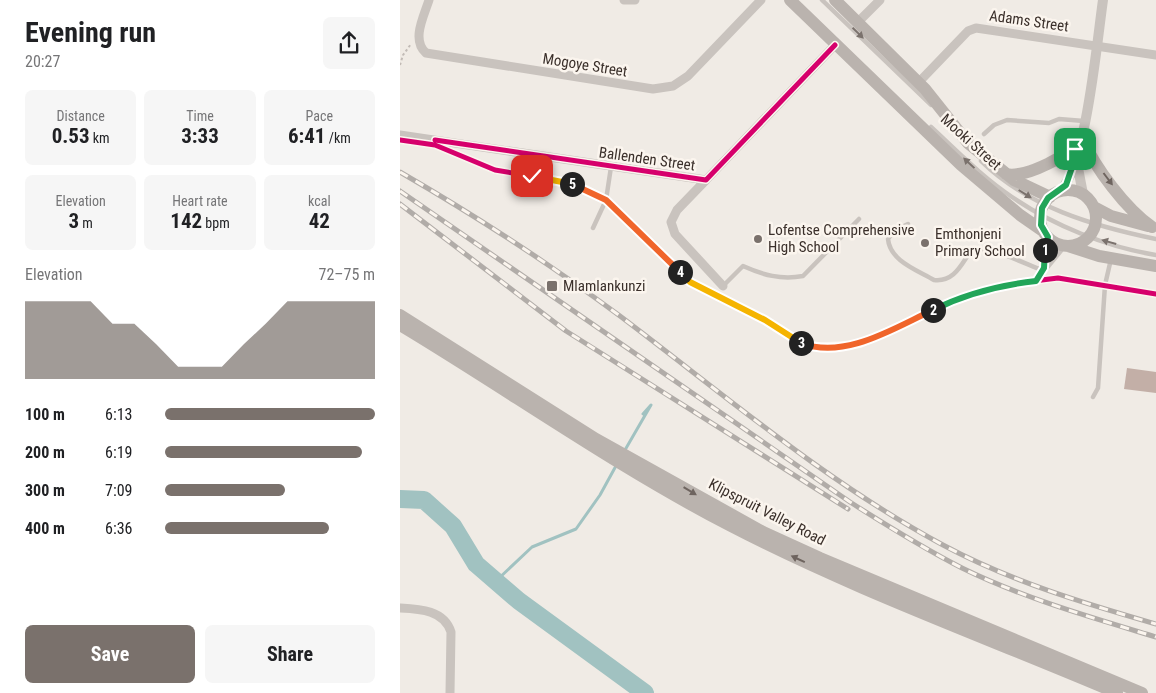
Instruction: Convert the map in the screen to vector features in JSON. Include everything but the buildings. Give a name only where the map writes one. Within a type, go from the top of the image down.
[{"type":"main road","name":"Mooki Street","points":[[790,0],[961,165],[1045,234]]},
{"type":"main road","name":"Mooki Street","points":[[836,0],[919,82],[968,143],[1004,173],[1049,201]]},
{"type":"main road","points":[[1004,173],[1016,175],[1027,172],[1073,150],[1082,138],[1092,157],[1134,212],[1155,231]]},
{"type":"main road","points":[[1155,231],[1111,216],[1094,207],[1083,194],[1069,190],[1049,201],[1045,234],[1065,246],[1111,258],[1156,266]]},
{"type":"main road","points":[[1065,246],[1079,244],[1092,231],[1094,207]]},
{"type":"main road","name":"Klipspruit Valley Road","points":[[400,315],[594,443]]},
{"type":"main road","name":"Klipspruit Valley Road","points":[[400,325],[729,525],[801,561],[1117,693]]},
{"type":"main road","name":"Klipspruit Valley Road","points":[[644,472],[820,558],[1142,693]]},
{"type":"street","points":[[418,34],[429,0]]},
{"type":"street","points":[[624,0],[635,0]]},
{"type":"street","name":"Mogoye Street","points":[[418,34],[422,50],[431,55],[663,89],[673,86],[688,76],[761,0]]},
{"type":"street","points":[[858,22],[880,0]]},
{"type":"street","points":[[1049,201],[1071,175],[1082,138],[1103,0]]},
{"type":"street","name":"Adams Street","points":[[919,82],[973,28],[1156,55]]},
{"type":"street","name":"Ballenden Street","points":[[400,135],[706,180],[835,45]]},
{"type":"street","points":[[1076,159],[1083,194]]},
{"type":"street","points":[[706,180],[677,210],[671,222],[675,234],[723,286]]},
{"type":"street","points":[[1043,269],[1045,234]]},
{"type":"street","points":[[1036,281],[1043,269],[1065,246]]},
{"type":"street","points":[[400,608],[427,611],[444,619],[448,625],[451,632],[450,693]]},
{"type":"lane","name":"Mooki Street","points":[[799,0],[979,172],[1012,197],[1049,201],[1092,231],[1155,231]]},
{"type":"lane","name":"Mooki Street","points":[[822,0],[931,106],[988,168],[1020,191],[1049,201],[1092,231],[1156,255]]},
{"type":"lane","points":[[984,134],[994,125],[1007,120],[1049,123],[1059,119],[1084,121]]},
{"type":"lane","points":[[593,228],[606,200],[611,167]]},
{"type":"lane","points":[[723,286],[743,266],[765,276],[792,278],[803,276],[859,219]]},
{"type":"lane","points":[[908,224],[894,231],[888,239],[891,250],[900,260],[934,280],[944,279],[960,269],[971,252],[977,249],[1043,269]]},
{"type":"lane","points":[[1093,397],[1098,388],[1105,286],[1111,258]]},
{"type":"path","points":[[400,66],[403,55],[418,34]]},
{"type":"waterway","points":[[625,450],[651,405],[643,414]]},
{"type":"waterway","points":[[496,581],[532,547],[576,529],[600,495],[617,464]]},
{"type":"waterway","points":[[400,499],[424,500],[453,526],[476,564],[519,601],[645,693]]},
{"type":"railway","points":[[400,172],[485,223],[540,259],[620,316],[777,437],[858,494],[900,520],[943,545],[994,570],[1047,590],[1156,624]]},
{"type":"railway","points":[[400,191],[850,502],[905,536],[962,568],[1009,589],[1156,637]]},
{"type":"railway","points":[[400,204],[566,331],[848,509]]},
{"type":"cycle path","points":[[435,140],[706,180],[835,45]]},
{"type":"cycle path","points":[[400,140],[435,145],[495,170],[566,182],[586,189],[606,200],[690,282],[765,321],[795,340],[812,347],[860,344],[948,303],[1009,284],[1058,278],[1156,294]]},
{"type":"place","name":"Lofentse Comprehensive High School","points":[[758,239]]},
{"type":"place","name":"Emthonjeni Primary School","points":[[925,243]]},
{"type":"place","name":"Mlamlankunzi","points":[[552,286]]},
{"type":"route","points":[[532,176],[566,182],[586,189],[606,200],[690,282],[765,320],[803,344],[812,347],[828,347],[860,344],[948,302],[1009,284],[1036,281],[1044,268],[1045,246],[1048,237],[1041,225],[1040,213],[1048,198],[1066,185],[1071,175],[1082,138],[1075,149]]}]
